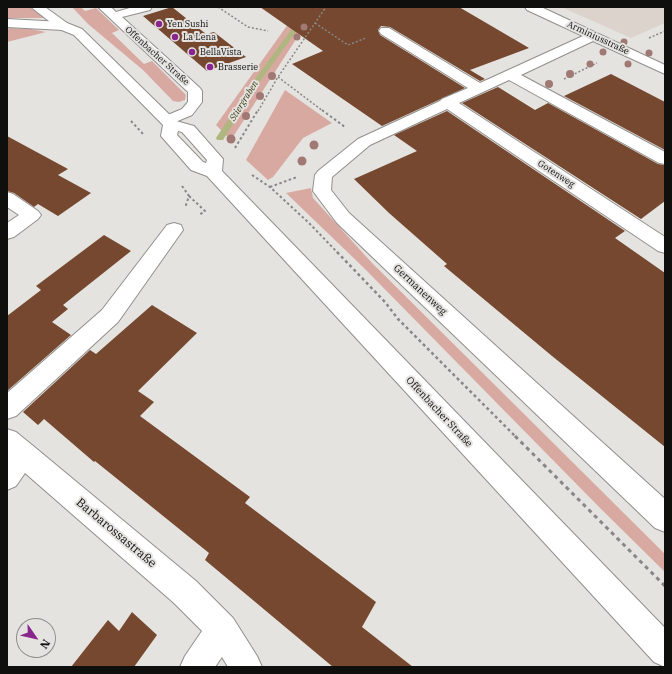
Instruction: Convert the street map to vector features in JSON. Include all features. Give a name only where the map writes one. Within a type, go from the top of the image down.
[{"type":"street","points":[[37,7],[66,21],[169,122]]},
{"type":"street","points":[[109,12],[146,7]]},
{"type":"street","name":"Arminiusstraße","points":[[531,7],[663,67]]},
{"type":"street","name":"Offenbacher Straße","points":[[109,12],[195,91],[195,102],[187,112],[169,122],[169,136],[197,166],[213,172],[665,651]]},
{"type":"street","points":[[7,23],[66,21]]},
{"type":"street","points":[[385,31],[478,88]]},
{"type":"street","name":"Germanenweg","points":[[593,36],[447,102],[364,142],[324,175],[322,191],[343,218],[665,518]]},
{"type":"street","points":[[509,74],[665,159]]},
{"type":"street","name":"Gotenweg","points":[[447,102],[665,246]]},
{"type":"street","points":[[7,198],[32,214],[7,232]]},
{"type":"street","points":[[7,408],[110,316],[174,230]]},
{"type":"street","points":[[7,477],[15,447]]},
{"type":"street","name":"Barbarossastraße","points":[[15,447],[185,592],[222,629],[246,667]]},
{"type":"street","points":[[196,667],[222,629]]},
{"type":"path","points":[[218,7],[248,27],[268,31]]},
{"type":"path","points":[[234,150],[278,77],[326,7]]},
{"type":"path","points":[[315,23],[348,44],[385,31]]},
{"type":"path","points":[[540,91],[623,50]]},
{"type":"path","points":[[278,77],[364,142]]},
{"type":"path","points":[[189,196],[205,211],[199,215]]},
{"type":"path","points":[[280,196],[309,223],[385,302],[398,319],[665,586]]},
{"type":"shaded area","points":[[7,7],[29,7],[43,16],[43,18],[7,18]]},
{"type":"shaded area","points":[[72,7],[81,7],[85,11],[96,8],[119,30],[112,33],[144,64],[152,61],[186,95],[185,100],[179,102],[173,101],[143,70],[88,24]]},
{"type":"shaded area","points":[[302,7],[302,30],[231,140],[216,125]]},
{"type":"shaded area","points":[[561,7],[665,7],[665,23],[631,38]]},
{"type":"shaded area","points":[[9,28],[31,29],[46,32],[7,42],[7,31]]},
{"type":"shaded area","points":[[285,90],[332,123],[303,138],[273,177],[268,180],[246,160]]},
{"type":"shaded area","points":[[311,188],[313,198],[372,263],[665,554],[665,572],[364,268],[286,193]]},
{"type":"building","points":[[172,7],[206,34],[214,32],[246,57],[207,71],[143,16]]},
{"type":"building","points":[[260,7],[459,7],[529,48],[470,70],[485,79],[480,81],[390,27],[381,26],[378,30],[380,35],[465,88],[382,126],[292,64],[323,51]]},
{"type":"building","points":[[611,74],[665,102],[665,150],[564,96]]},
{"type":"building","points":[[498,87],[535,110],[548,103],[658,164],[665,165],[665,201],[641,219],[462,103]]},
{"type":"building","points":[[447,111],[625,231],[615,238],[665,273],[665,447],[444,266],[447,264],[389,213],[354,179],[417,151],[394,135]]},
{"type":"building","points":[[7,136],[68,169],[58,175],[91,193],[58,216],[38,204],[34,207],[14,193],[7,191]]},
{"type":"building","points":[[104,235],[131,251],[63,305],[68,309],[52,322],[71,335],[7,391],[7,316],[41,290],[36,286]]},
{"type":"building","points":[[152,305],[197,333],[138,391],[154,402],[140,416],[250,497],[245,503],[376,602],[362,627],[413,667],[333,667],[205,560],[209,553],[95,461],[94,462],[44,419],[38,425],[23,412],[90,350],[96,354]]},
{"type":"building","points":[[132,612],[157,635],[134,667],[71,667],[108,620],[119,631]]},
{"type":"waterway","name":"Stiergraben","points":[[220,138],[258,79],[311,7]]},
{"type":"place","name":"Yen Sushi","points":[[159,24]]},
{"type":"place","name":"La Lena","points":[[175,37]]},
{"type":"place","name":"BellaVista","points":[[192,52]]},
{"type":"place","name":"Brasserie","points":[[210,67]]}]
